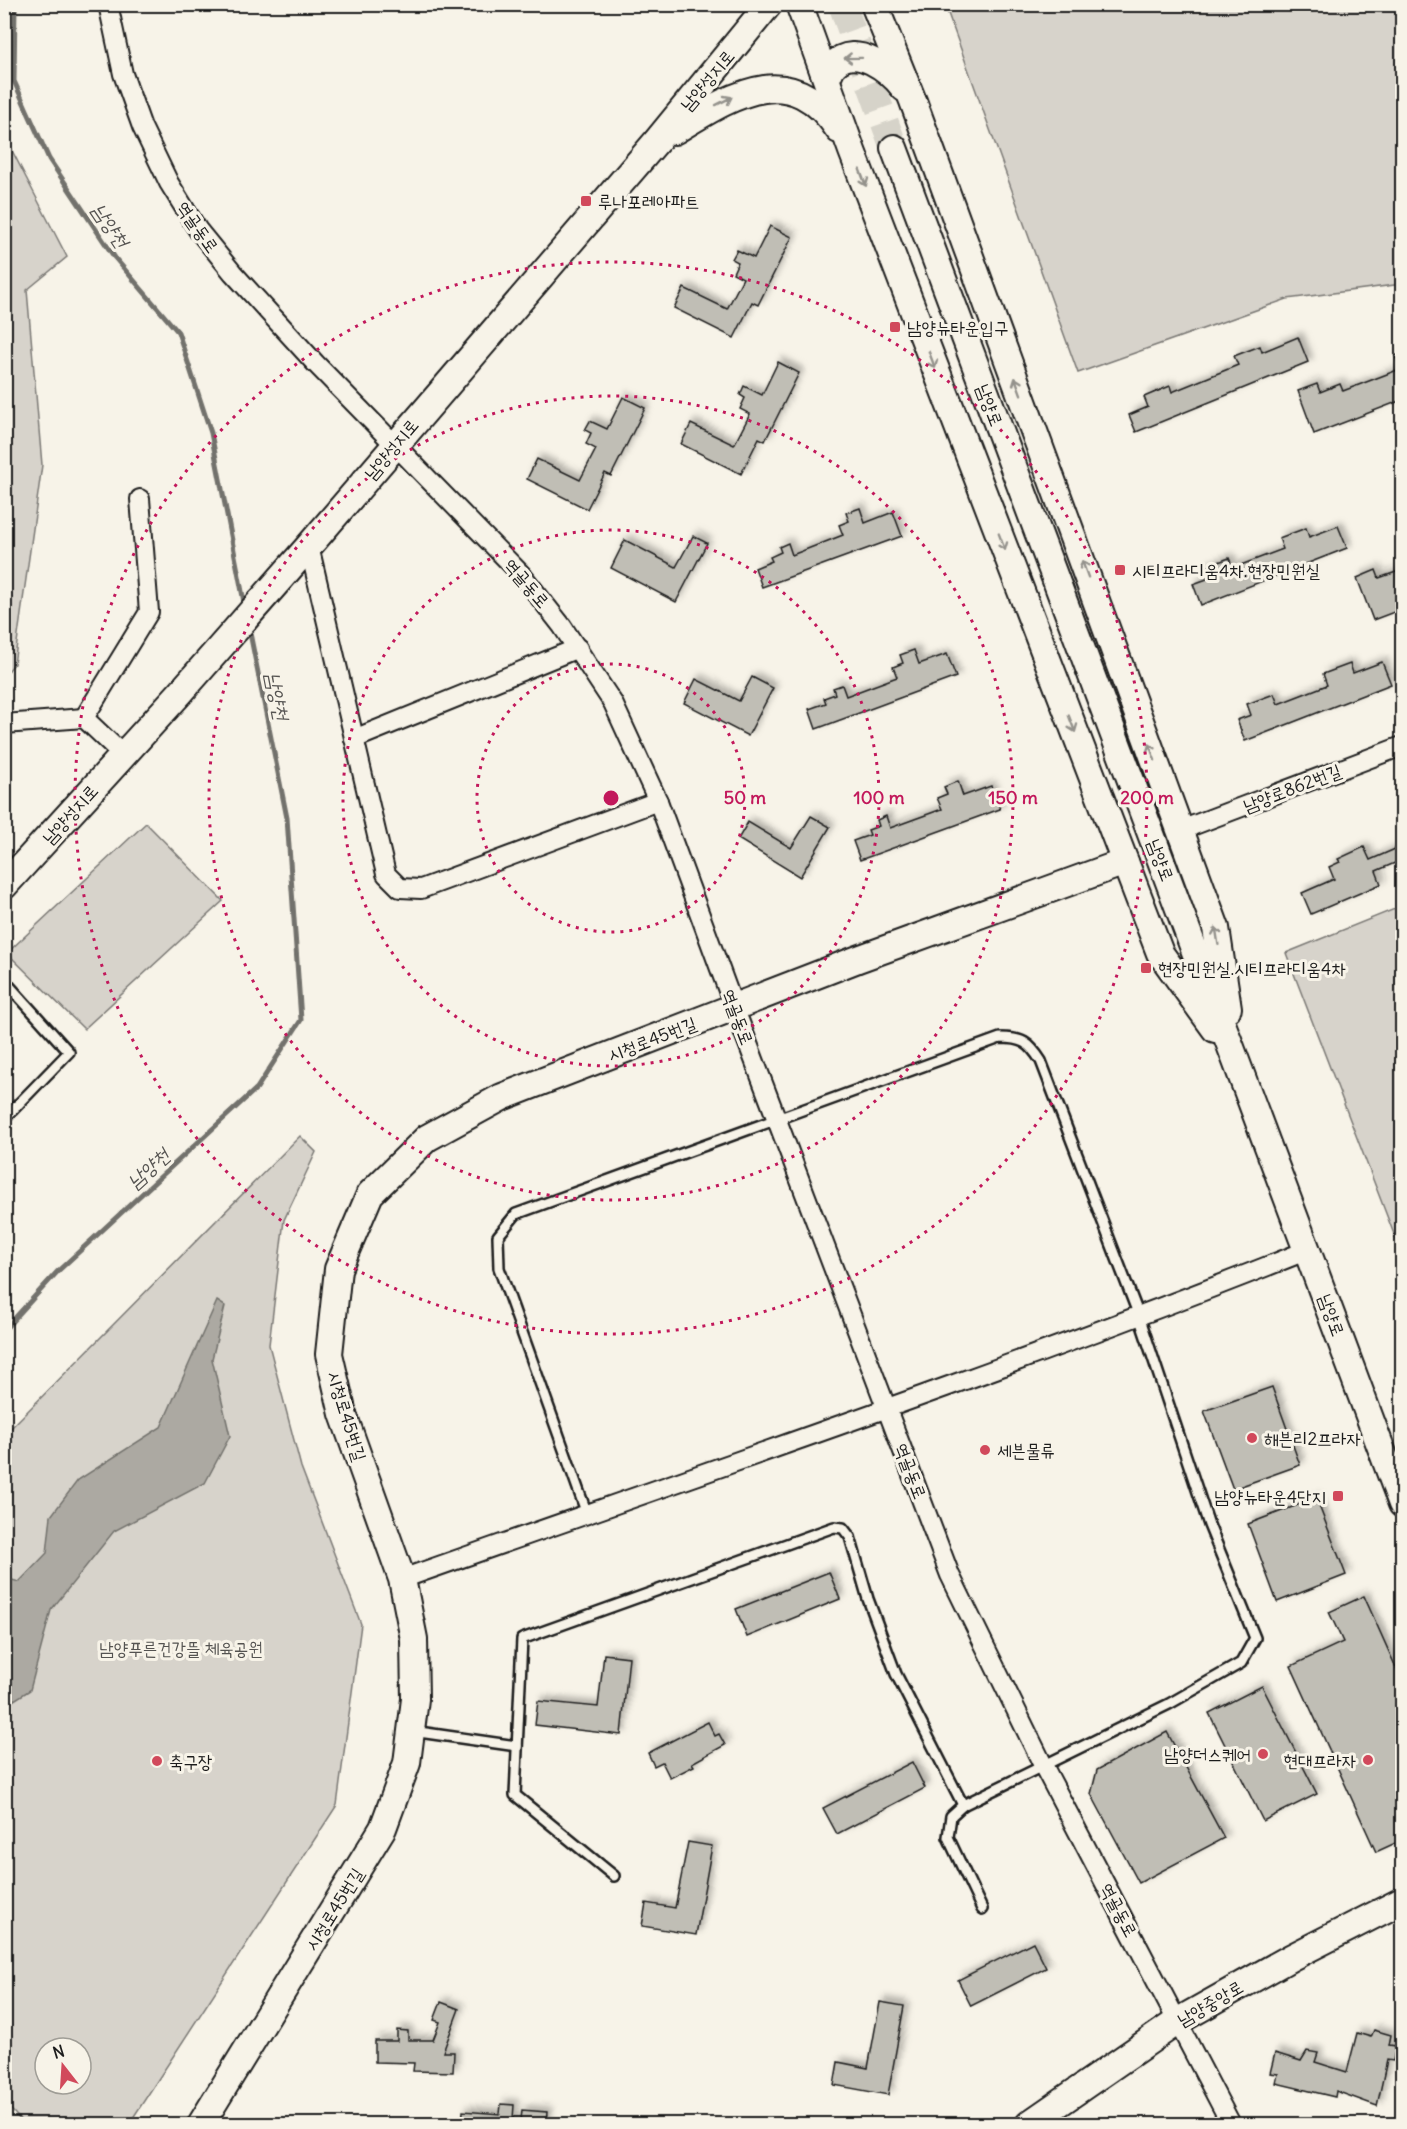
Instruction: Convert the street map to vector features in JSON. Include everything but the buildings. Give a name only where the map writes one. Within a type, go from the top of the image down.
[{"type":"main road","name":"남양성지로","points":[[4,886],[180,693],[309,546],[656,142],[769,4]]},
{"type":"main road","points":[[799,4],[852,151],[1160,953],[1234,1056]]},
{"type":"main road","points":[[874,4],[913,101],[1216,928],[1234,1056]]},
{"type":"main road","points":[[827,78],[833,65],[842,58],[853,56],[870,59],[895,76],[913,101]]},
{"type":"main road","points":[[656,142],[725,100],[746,92],[768,88],[786,89],[818,104],[831,118],[852,151]]},
{"type":"main road","name":"남양로","points":[[894,148],[1402,1504]]},
{"type":"main road","name":"시청로45번길","points":[[201,2124],[383,1828],[407,1763],[415,1699],[414,1640],[402,1579],[343,1414],[329,1354],[338,1269],[369,1194],[427,1138],[502,1097],[858,959],[1125,862]]},
{"type":"main road","name":"남양중앙로","points":[[1029,2124],[1178,2021],[1292,1957],[1402,1901]]},
{"type":"street","name":"역골동로","points":[[108,4],[123,74],[154,154],[183,208],[216,255],[394,445],[522,575],[578,648],[613,703],[658,801],[950,1575],[1043,1765],[1232,2124]]},
{"type":"street","points":[[84,718],[149,612],[140,499]]},
{"type":"street","points":[[309,546],[386,874],[400,888],[421,889],[658,801]]},
{"type":"street","points":[[354,739],[578,648]]},
{"type":"street","points":[[4,724],[84,718],[123,755]]},
{"type":"street","name":"남양로862번길","points":[[1181,830],[1402,746]]},
{"type":"street","points":[[402,1579],[1139,1316],[1308,1250]]},
{"type":"lane","points":[[4,980],[69,1052],[4,1119]]},
{"type":"lane","points":[[586,1514],[499,1268],[498,1236],[516,1214],[1000,1038],[1018,1038],[1034,1049],[1041,1061],[1139,1316],[1209,1525],[1255,1638],[1241,1663],[1169,1704],[963,1805],[951,1816],[948,1837],[982,1909]]},
{"type":"lane","points":[[614,1876],[514,1795],[522,1639],[834,1527],[843,1528],[850,1537],[868,1599],[896,1674],[963,1805]]},
{"type":"lane","points":[[411,1731],[517,1746]]},
{"type":"green space","points":[[945,5],[1402,5],[1402,284],[1287,299],[1078,373]]},
{"type":"green space","points":[[4,135],[67,257],[27,290],[42,465],[14,664],[5,675]]},
{"type":"green space","points":[[146,823],[223,901],[84,1029],[7,953]]},
{"type":"green space","points":[[1402,906],[1402,1255],[1286,953]]},
{"type":"green space","name":"남양푸른건강뜰 체육공원","points":[[300,1136],[316,1152],[284,1220],[269,1345],[301,1467],[361,1624],[337,1805],[129,2124],[24,2124],[5,2103],[4,1435]]},
{"type":"shaded area","points":[[217,1301],[225,1306],[212,1359],[230,1436],[205,1483],[114,1531],[51,1610],[30,1690],[5,1706],[5,1578],[19,1582],[47,1553],[51,1516],[78,1480],[161,1427]]},
{"type":"waterway","name":"남양천","points":[[15,4],[14,81],[49,159],[115,258],[178,332],[211,433],[245,607]]},
{"type":"waterway","name":"남양천","points":[[4,1330],[58,1271],[257,1088],[301,1020],[287,818],[249,628]]},
{"type":"tunnel","points":[[842,4],[894,148]]},
{"type":"place","name":"루나포레아파트","points":[[586,201]]},
{"type":"place","name":"남양뉴타운입구","points":[[895,327]]},
{"type":"place","name":"시티프라디움4차.현장민원실","points":[[1120,570]]},
{"type":"place","name":"현장민원실.시티프라디움4차","points":[[1146,968]]},
{"type":"place","name":"해븐리2프라자","points":[[1252,1438]]},
{"type":"place","name":"세븐물류","points":[[985,1450]]},
{"type":"place","name":"남양뉴타운4단지","points":[[1338,1496]]},
{"type":"place","name":"남양더스퀘어","points":[[1263,1754]]},
{"type":"place","name":"현대프라자","points":[[1368,1760]]},
{"type":"place","name":"축구장","points":[[157,1761]]}]
